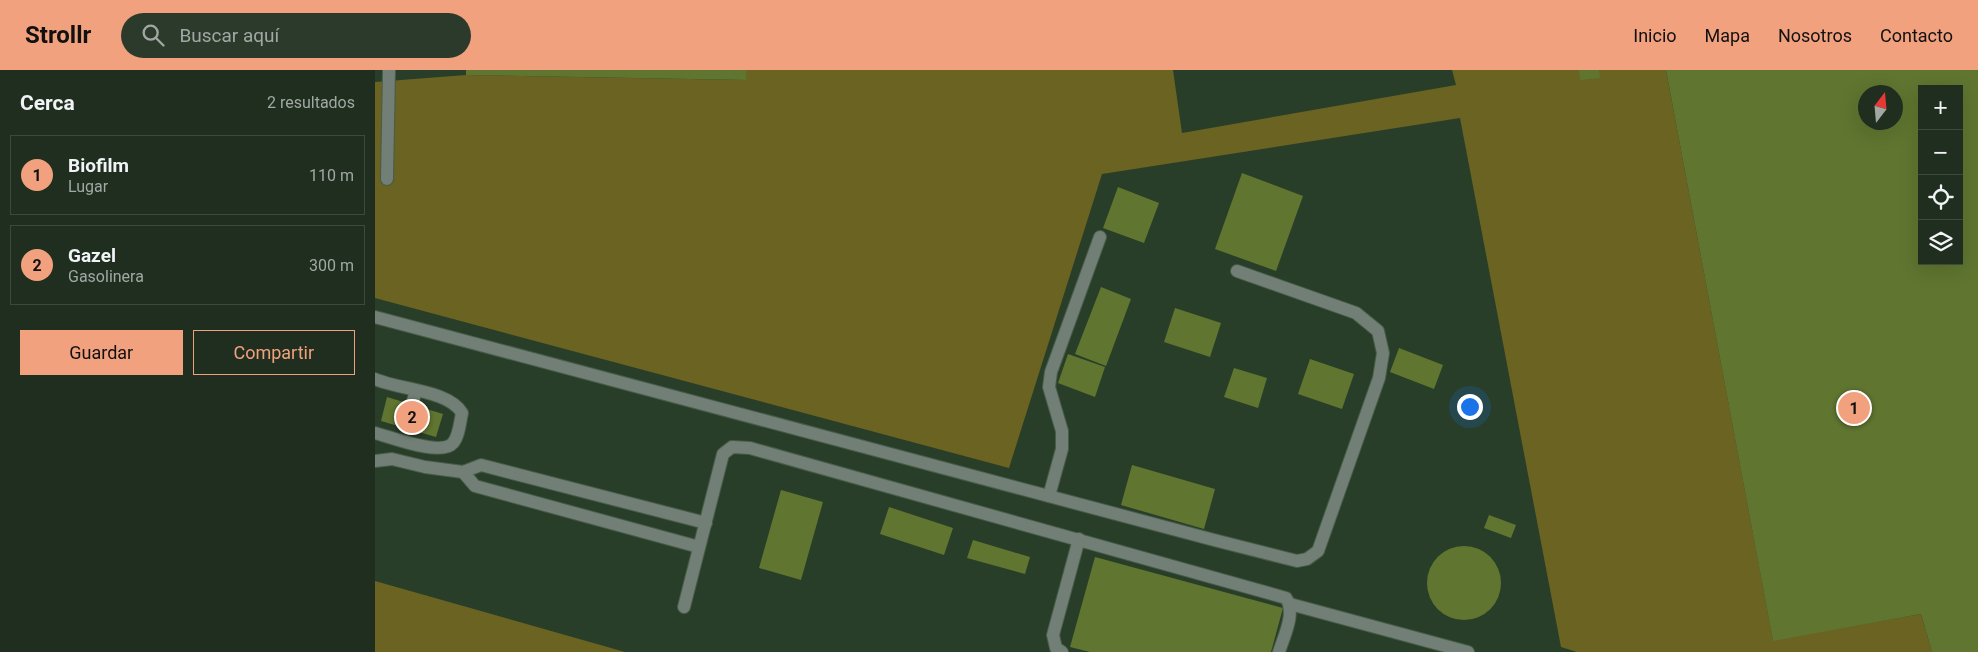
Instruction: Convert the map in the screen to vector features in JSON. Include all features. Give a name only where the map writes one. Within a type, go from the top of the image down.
[{"type":"lane","points":[[387,179],[389,70]]},
{"type":"lane","points":[[1049,496],[1062,449],[1062,431],[1049,387],[1051,372],[1100,237]]},
{"type":"lane","points":[[375,317],[1297,562],[1307,559],[1318,551],[1379,378],[1383,353],[1378,331],[1356,313],[1237,271]]},
{"type":"lane","points":[[375,433],[403,434],[432,448],[445,448],[452,444],[456,438],[462,413],[459,406],[446,399],[376,380]]},
{"type":"lane","points":[[412,404],[415,390]]},
{"type":"lane","points":[[685,607],[723,454],[732,447],[749,448],[1079,538],[1286,598],[1290,604],[1291,612],[1279,652]]},
{"type":"lane","points":[[375,461],[392,459],[463,472],[481,465],[706,524]]},
{"type":"lane","points":[[463,472],[475,486],[699,547]]},
{"type":"lane","points":[[1062,652],[1056,648],[1053,635],[1079,538]]},
{"type":"lane","points":[[1290,604],[1469,652]]},
{"type":"shaded area","points":[[746,70],[1173,70],[1182,133],[1456,85],[1452,70],[1666,70],[1773,640],[1921,614],[1932,652],[1577,652],[1561,647],[1460,118],[1102,174],[1009,468],[375,298],[375,82],[466,75],[745,80]]},
{"type":"shaded area","points":[[375,581],[625,652],[375,652]]},
{"type":"building","points":[[466,70],[746,70],[746,80],[466,75]]},
{"type":"building","points":[[1579,70],[1599,70],[1600,78],[1580,80]]},
{"type":"building","points":[[1666,70],[1978,70],[1978,652],[1932,652],[1921,614],[1773,641]]},
{"type":"building","points":[[1242,173],[1303,196],[1276,271],[1215,249]]},
{"type":"building","points":[[1118,187],[1159,203],[1144,243],[1103,228]]},
{"type":"building","points":[[1101,287],[1131,299],[1106,366],[1075,354]]},
{"type":"building","points":[[1175,308],[1221,323],[1210,357],[1164,342]]},
{"type":"building","points":[[1399,348],[1443,365],[1434,389],[1390,372]]},
{"type":"building","points":[[1068,354],[1105,367],[1095,397],[1058,383]]},
{"type":"building","points":[[1310,359],[1354,374],[1342,409],[1298,394]]},
{"type":"building","points":[[1234,368],[1267,378],[1258,408],[1224,397]]},
{"type":"building","points":[[387,397],[443,414],[436,437],[381,421]]},
{"type":"building","points":[[1132,465],[1215,489],[1204,529],[1121,505]]},
{"type":"building","points":[[781,490],[823,502],[801,580],[759,568]]},
{"type":"building","points":[[889,507],[953,528],[944,555],[880,534]]},
{"type":"building","points":[[1489,515],[1516,525],[1511,538],[1484,528]]},
{"type":"building","points":[[973,540],[1030,557],[1025,574],[967,558]]},
{"type":"building","points":[[1457,546],[1471,546],[1485,552],[1495,562],[1501,576],[1501,590],[1495,604],[1485,614],[1471,620],[1457,620],[1443,614],[1433,604],[1427,590],[1427,576],[1433,562],[1443,552]]},
{"type":"building","points":[[1095,557],[1283,608],[1271,652],[1090,652],[1070,647]]},
{"type":"tunnel","points":[[405,428],[412,404]]},
{"type":"place","name":"Biofilm","points":[[1854,408]]},
{"type":"place","name":"Gazel","points":[[412,417]]}]
